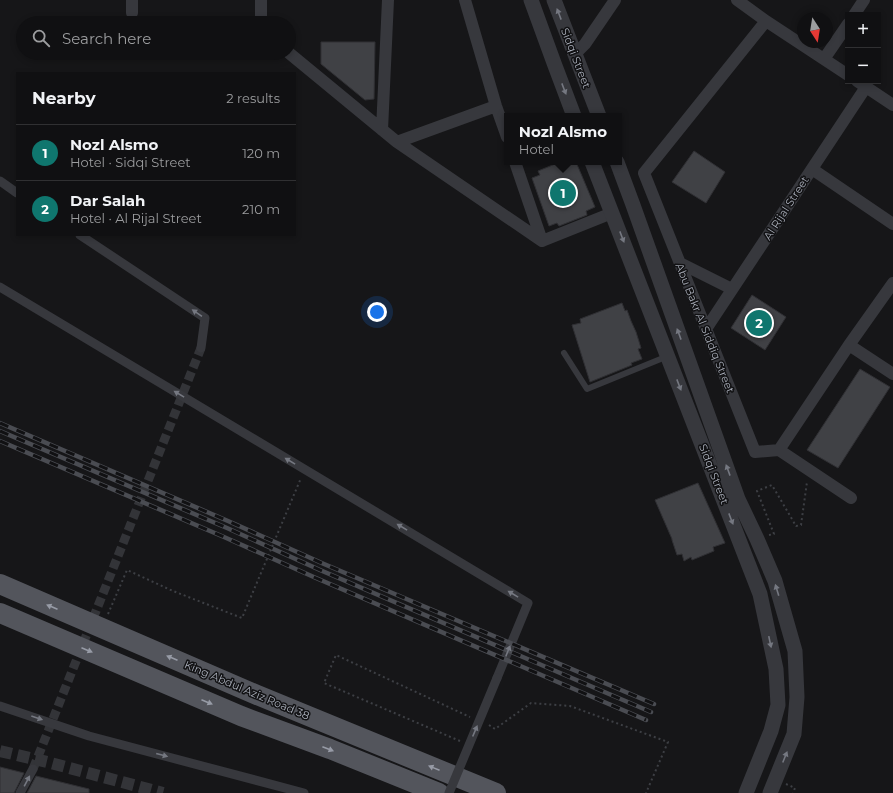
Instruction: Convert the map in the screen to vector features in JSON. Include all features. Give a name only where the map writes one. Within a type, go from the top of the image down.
[{"type":"main road","name":"King Abdul Aziz Road 38","points":[[0,584],[257,695],[496,793]]},
{"type":"main road","points":[[0,613],[241,716],[330,749],[439,793]]},
{"type":"street","points":[[132,0],[132,13]]},
{"type":"street","points":[[261,0],[261,16]]},
{"type":"street","points":[[382,130],[388,0]]},
{"type":"street","points":[[465,0],[504,129]]},
{"type":"street","name":"Sidqi Street","points":[[531,0],[573,113]]},
{"type":"street","name":"Sidqi Street","points":[[554,0],[598,113]]},
{"type":"street","points":[[554,63],[575,54],[584,44],[615,0]]},
{"type":"street","points":[[737,0],[845,73]]},
{"type":"street","points":[[856,12],[864,0]]},
{"type":"street","name":"Abu Bakr Al Siddiq Street","points":[[766,21],[644,173],[755,452],[779,450]]},
{"type":"street","points":[[824,59],[845,28]]},
{"type":"street","points":[[296,59],[396,142],[542,241]]},
{"type":"street","points":[[861,84],[893,105]]},
{"type":"street","name":"Al Rijal Street","points":[[706,329],[812,169],[861,84]]},
{"type":"street","points":[[396,142],[496,106]]},
{"type":"street","points":[[516,165],[542,241]]},
{"type":"street","name":"Sidqi Street","points":[[593,165],[760,594],[776,669],[778,705],[771,731],[746,793]]},
{"type":"street","name":"Sidqi Street","points":[[617,165],[633,204],[738,499],[757,539],[774,581],[795,651],[797,697],[794,734],[770,793]]},
{"type":"street","points":[[812,169],[893,224]]},
{"type":"street","points":[[0,181],[16,191]]},
{"type":"street","points":[[542,241],[633,204]]},
{"type":"street","points":[[82,236],[205,318],[202,348]]},
{"type":"street","points":[[680,263],[732,289]]},
{"type":"street","points":[[851,498],[779,450],[848,345],[893,282]]},
{"type":"street","points":[[0,287],[528,603],[449,793]]},
{"type":"street","points":[[848,345],[893,374]]},
{"type":"street","points":[[741,546],[757,539]]},
{"type":"street","points":[[0,706],[89,736],[304,793]]},
{"type":"street","points":[[20,793],[33,769]]},
{"type":"lane","points":[[564,353],[587,389],[668,356]]},
{"type":"path","points":[[101,628],[127,570],[173,591],[242,618],[304,469]]},
{"type":"path","points":[[757,539],[774,534],[757,490],[772,484],[796,526],[801,525],[808,469]]},
{"type":"path","points":[[469,745],[324,683],[336,655],[474,718]]},
{"type":"path","points":[[488,725],[495,728],[531,703],[570,706],[668,742],[646,793]]},
{"type":"path","points":[[793,793],[795,788]]},
{"type":"building","points":[[321,42],[375,42],[374,99],[365,100],[321,64]]},
{"type":"building","points":[[694,151],[725,172],[706,203],[672,182]]},
{"type":"building","points":[[553,165],[577,165],[595,207],[586,211],[587,215],[559,226],[557,223],[549,226],[532,178],[540,175],[538,171]]},
{"type":"building","points":[[752,295],[786,317],[765,350],[731,328]]},
{"type":"building","points":[[622,303],[625,311],[627,310],[636,332],[641,348],[638,349],[642,359],[631,363],[632,365],[590,382],[572,325],[581,323],[580,319]]},
{"type":"building","points":[[860,369],[890,387],[838,468],[807,450]]},
{"type":"building","points":[[698,483],[725,543],[713,547],[714,551],[692,560],[691,557],[684,561],[682,554],[677,555],[672,539],[655,500]]},
{"type":"building","points":[[0,767],[24,773],[14,793],[0,793]]},
{"type":"building","points":[[36,776],[89,789],[89,793],[27,793]]},
{"type":"tunnel","points":[[33,769],[201,348]]},
{"type":"tunnel","points":[[0,751],[163,793]]},
{"type":"railway","points":[[0,423],[324,564],[654,704]]},
{"type":"railway","points":[[0,431],[651,712]]},
{"type":"railway","points":[[0,441],[646,720]]},
{"type":"place","name":"Nozl Alsmo","points":[[563,193]]},
{"type":"place","name":"Dar Salah","points":[[759,323]]}]
